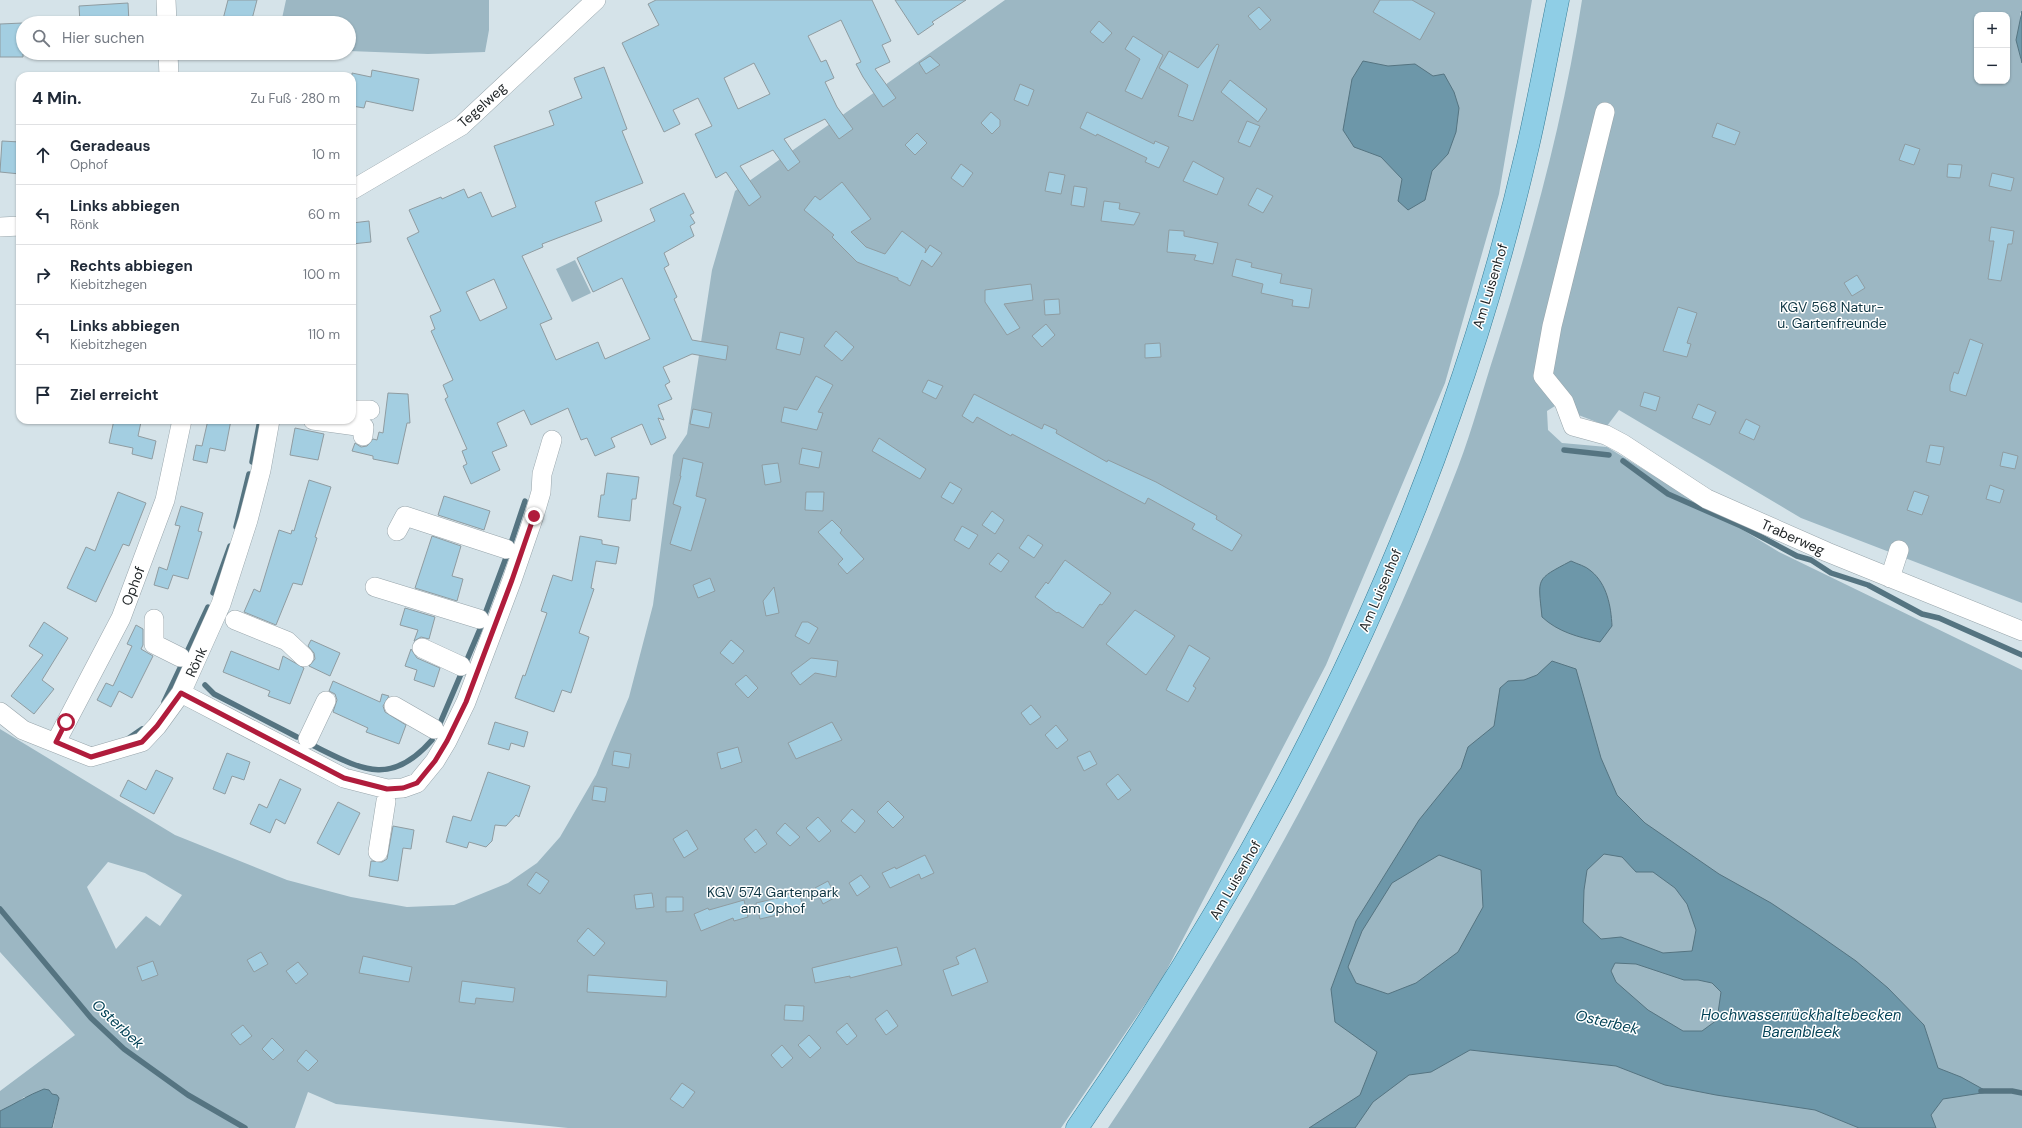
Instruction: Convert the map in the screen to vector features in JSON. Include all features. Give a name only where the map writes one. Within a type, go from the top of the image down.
[{"type":"main road","name":"Am Luisenhof","points":[[1077,1128],[1171,986],[1250,855],[1321,719],[1372,612],[1411,518],[1450,414],[1501,251],[1528,145],[1558,0]]},
{"type":"street","points":[[166,0],[167,16]]},
{"type":"street","name":"Tegelweg","points":[[356,188],[461,126],[596,0]]},
{"type":"street","points":[[168,60],[169,72]]},
{"type":"street","name":"Traberweg","points":[[1605,112],[1552,326],[1543,376],[1564,402],[1573,426],[1606,435],[1623,444],[1707,499],[1827,552],[2022,631]]},
{"type":"street","points":[[0,227],[16,226]]},
{"type":"street","name":"Ophof","points":[[56,742],[120,618],[165,500],[181,424]]},
{"type":"street","name":"Rönk","points":[[0,712],[24,730],[91,757],[142,742],[157,726],[181,693],[209,633],[232,571],[259,477],[269,424]]},
{"type":"street","points":[[342,424],[364,427],[363,436]]},
{"type":"street","points":[[181,693],[344,778],[387,789],[403,788],[417,783],[435,761],[447,741],[466,702],[510,586],[532,522],[541,492],[542,474],[552,440]]},
{"type":"street","points":[[402,519],[503,547]]},
{"type":"street","points":[[1890,578],[1900,550]]},
{"type":"street","points":[[375,587],[479,619]]},
{"type":"street","points":[[154,619],[154,644],[180,657]]},
{"type":"street","points":[[235,620],[287,641],[306,651]]},
{"type":"street","points":[[422,648],[461,666]]},
{"type":"street","points":[[308,739],[326,701]]},
{"type":"street","points":[[394,706],[434,729]]},
{"type":"street","points":[[378,852],[386,801]]},
{"type":"green space","points":[[286,0],[489,0],[489,30],[485,52],[428,54],[356,51],[356,16],[283,16]]},
{"type":"green space","name":"KGV 574 Gartenpark am Ophof","points":[[1005,0],[1532,0],[1499,194],[1445,383],[1326,665],[1162,979],[1061,1128],[568,1128],[336,1104],[308,1092],[295,1128],[53,1128],[59,1098],[24,1097],[13,1106],[0,1111],[0,1091],[75,1035],[0,952],[0,729],[175,835],[287,880],[351,897],[407,907],[454,905],[508,883],[537,863],[560,837],[596,775],[629,697],[653,605],[673,455],[687,434],[712,270],[735,191]],"holes":[[[108,862],[145,873],[182,895],[160,926],[146,916],[116,949],[87,887]]]},
{"type":"green space","name":"KGV 568 Natur- u. Gartenfreunde","points":[[1582,0],[2022,0],[2022,11],[2020,14],[2020,58],[2022,63],[2022,603],[1801,518],[1619,410],[1607,426],[1555,406],[1547,411],[1548,430],[1562,443],[1607,447],[1779,552],[2022,670],[2022,1128],[1108,1128],[1160,1049],[1209,970],[1257,889],[1302,807],[1345,724],[1385,640],[1423,554],[1458,467],[1509,306],[1546,176],[1566,88]]},
{"type":"green space","points":[[575,260],[591,293],[572,302],[556,269]]},
{"type":"water","points":[[2022,11],[2022,63],[2016,40]]},
{"type":"water","points":[[1363,61],[1388,66],[1415,64],[1433,76],[1444,74],[1454,92],[1459,108],[1456,132],[1448,154],[1432,171],[1425,200],[1408,210],[1398,201],[1402,179],[1381,157],[1354,147],[1343,130],[1352,79]]},
{"type":"water","points":[[1571,561],[1589,569],[1601,582],[1607,596],[1611,611],[1612,626],[1600,642],[1576,636],[1555,627],[1542,617],[1540,587],[1542,581],[1551,572]]},
{"type":"water","name":"Hochwasserrückhaltebecken Barenbleek","points":[[1552,661],[1576,669],[1601,758],[1617,795],[1645,823],[1719,874],[1771,903],[1856,961],[1888,988],[1924,1025],[1938,1068],[1961,1077],[1988,1092],[1943,1099],[1931,1115],[1936,1128],[1859,1128],[1815,1110],[1716,1095],[1665,1085],[1616,1066],[1470,1050],[1431,1072],[1409,1075],[1373,1102],[1355,1128],[1309,1128],[1360,1095],[1377,1052],[1335,1022],[1331,989],[1356,921],[1419,820],[1461,768],[1468,747],[1494,726],[1500,688],[1508,681],[1524,680],[1537,675]],"holes":[[[1604,854],[1622,857],[1636,872],[1653,872],[1675,888],[1687,904],[1696,930],[1692,951],[1663,953],[1621,937],[1601,939],[1583,922],[1584,890],[1587,870]],[[1439,855],[1481,870],[1483,907],[1458,952],[1416,983],[1388,994],[1356,983],[1348,967],[1362,931],[1392,883]],[[1615,963],[1636,964],[1684,980],[1698,980],[1712,983],[1721,992],[1717,1020],[1702,1031],[1683,1031],[1648,1010],[1616,982],[1611,971]]]},
{"type":"water","points":[[44,1089],[49,1090],[52,1094],[57,1095],[59,1098],[52,1128],[0,1128],[0,1111]]},
{"type":"building","points":[[228,0],[257,0],[253,16],[224,16]]},
{"type":"building","points":[[656,0],[872,0],[891,41],[882,45],[890,62],[875,69],[896,98],[883,107],[856,64],[861,62],[841,20],[808,36],[821,62],[826,60],[834,78],[825,82],[837,107],[853,129],[839,139],[825,119],[784,139],[800,162],[788,171],[773,150],[740,166],[761,197],[749,206],[726,172],[716,178],[695,134],[712,126],[698,98],[673,110],[680,124],[664,132],[622,43],[659,25],[648,4]],"holes":[[[754,63],[770,94],[738,109],[724,78]]]},
{"type":"building","points":[[895,0],[966,0],[932,22],[934,24],[918,35]]},
{"type":"building","points":[[1380,0],[1412,0],[1435,13],[1420,40],[1373,12]]},
{"type":"building","points":[[128,3],[129,16],[80,16],[79,6]]},
{"type":"building","points":[[1259,7],[1271,20],[1260,30],[1248,16]]},
{"type":"building","points":[[1099,21],[1112,33],[1103,43],[1090,32]]},
{"type":"building","points":[[16,23],[16,57],[0,57],[0,24]]},
{"type":"building","points":[[1133,36],[1163,55],[1142,99],[1125,91],[1140,59],[1125,49]]},
{"type":"building","points":[[1217,44],[1219,45],[1193,121],[1178,116],[1188,85],[1159,68],[1169,51],[1198,68]]},
{"type":"building","points":[[930,56],[940,65],[926,74],[919,63]]},
{"type":"building","points":[[604,67],[627,129],[622,131],[643,183],[595,202],[602,221],[542,244],[543,247],[522,256],[552,319],[540,324],[556,360],[598,342],[605,359],[650,339],[622,278],[593,292],[577,258],[655,221],[650,209],[684,193],[694,213],[690,215],[695,223],[690,226],[694,236],[664,253],[669,265],[664,268],[677,297],[674,299],[692,340],[728,346],[726,360],[692,354],[663,367],[670,382],[665,385],[672,399],[658,405],[664,420],[658,418],[666,438],[651,445],[642,424],[611,438],[615,447],[595,456],[587,438],[581,440],[568,408],[531,425],[524,410],[497,423],[507,446],[492,452],[500,470],[471,484],[463,466],[467,464],[462,451],[467,449],[445,399],[448,397],[443,385],[453,380],[431,331],[435,329],[430,316],[441,311],[407,238],[419,232],[409,210],[441,197],[442,199],[464,189],[468,198],[481,192],[492,217],[516,207],[494,146],[554,125],[549,111],[582,98],[574,78]],"holes":[[[494,279],[507,308],[480,321],[466,292]]]},
{"type":"building","points":[[372,70],[419,79],[413,111],[366,101],[364,108],[356,107],[356,74],[371,77]]},
{"type":"building","points":[[1230,80],[1267,109],[1258,122],[1221,92]]},
{"type":"building","points":[[1020,84],[1034,90],[1028,106],[1014,100]]},
{"type":"building","points":[[991,112],[1000,120],[1000,126],[992,134],[981,123]]},
{"type":"building","points":[[1087,112],[1154,144],[1155,141],[1169,147],[1159,168],[1145,162],[1147,158],[1097,134],[1096,136],[1080,128]]},
{"type":"building","points":[[1247,121],[1260,126],[1250,147],[1238,142]]},
{"type":"building","points":[[1717,123],[1740,132],[1735,145],[1712,137]]},
{"type":"building","points":[[917,133],[927,143],[915,155],[905,145]]},
{"type":"building","points":[[2,141],[16,142],[16,174],[0,172]]},
{"type":"building","points":[[1905,144],[1920,149],[1914,165],[1899,160]]},
{"type":"building","points":[[1193,161],[1224,178],[1217,195],[1183,181]]},
{"type":"building","points":[[961,164],[973,173],[963,187],[951,178]]},
{"type":"building","points":[[1948,164],[1962,165],[1960,178],[1947,177]]},
{"type":"building","points":[[1049,172],[1065,175],[1061,194],[1045,191]]},
{"type":"building","points":[[1992,173],[2014,178],[2011,191],[1989,186]]},
{"type":"building","points":[[842,182],[871,219],[851,232],[866,247],[885,254],[902,231],[926,249],[925,253],[930,245],[942,253],[932,267],[922,260],[910,286],[898,280],[898,278],[857,262],[832,237],[834,235],[804,210],[815,196],[820,200]]},
{"type":"building","points":[[1074,186],[1087,188],[1084,207],[1071,205]]},
{"type":"building","points":[[1257,188],[1273,196],[1263,213],[1248,205]]},
{"type":"building","points":[[1104,201],[1120,203],[1119,209],[1140,213],[1134,225],[1101,221]]},
{"type":"building","points":[[369,221],[371,242],[356,244],[356,223]]},
{"type":"building","points":[[1991,227],[2014,231],[2012,244],[2008,244],[2001,281],[1988,279],[1994,241],[1989,241]]},
{"type":"building","points":[[1169,230],[1184,231],[1184,236],[1218,243],[1213,264],[1194,260],[1196,255],[1167,252]]},
{"type":"building","points":[[1236,259],[1252,263],[1251,267],[1282,274],[1280,283],[1312,289],[1309,308],[1292,306],[1293,300],[1261,293],[1263,284],[1232,276]]},
{"type":"building","points":[[1857,275],[1865,288],[1852,296],[1844,283]]},
{"type":"building","points":[[1031,284],[1033,300],[1004,304],[1020,328],[1007,335],[985,302],[985,290]]},
{"type":"building","points":[[1059,299],[1060,314],[1045,315],[1044,300]]},
{"type":"building","points":[[1678,307],[1697,313],[1687,343],[1691,344],[1687,357],[1663,351]]},
{"type":"building","points":[[1046,324],[1055,335],[1042,347],[1032,336]]},
{"type":"building","points":[[836,331],[854,347],[842,361],[824,346]]},
{"type":"building","points":[[780,332],[804,338],[800,355],[776,349]]},
{"type":"building","points":[[1970,339],[1983,344],[1966,396],[1950,391],[1950,385],[1954,372],[1958,374]]},
{"type":"building","points":[[1160,343],[1161,357],[1145,358],[1145,344]]},
{"type":"building","points":[[816,376],[833,385],[818,412],[823,413],[817,430],[781,422],[784,407],[797,410]]},
{"type":"building","points":[[928,380],[943,386],[936,399],[922,392]]},
{"type":"building","points":[[1644,392],[1660,397],[1656,411],[1640,406]]},
{"type":"building","points":[[388,393],[408,394],[410,423],[407,423],[398,464],[373,459],[373,456],[352,451],[355,443],[361,447],[367,446],[373,439],[377,440],[379,432],[383,433]]},
{"type":"building","points":[[974,394],[1042,429],[1044,424],[1057,430],[1056,433],[1107,462],[1108,460],[1156,482],[1217,516],[1216,519],[1242,535],[1232,551],[1192,529],[1195,524],[1148,498],[1145,504],[1012,434],[1011,436],[977,417],[973,423],[962,416]]},
{"type":"building","points":[[1698,404],[1716,412],[1710,425],[1692,418]]},
{"type":"building","points":[[693,409],[712,413],[709,428],[690,424]]},
{"type":"building","points":[[1746,419],[1760,426],[1754,440],[1739,433]]},
{"type":"building","points":[[113,424],[141,424],[138,436],[156,441],[152,459],[132,454],[133,448],[109,443]]},
{"type":"building","points":[[207,424],[230,424],[225,451],[210,448],[207,463],[193,460],[196,445],[202,446]]},
{"type":"building","points":[[295,428],[324,434],[318,460],[290,455]]},
{"type":"building","points":[[879,438],[926,469],[920,479],[872,451]]},
{"type":"building","points":[[1930,445],[1944,447],[1940,465],[1926,462]]},
{"type":"building","points":[[802,448],[822,452],[819,468],[799,464]]},
{"type":"building","points":[[2003,452],[2018,456],[2015,469],[2000,466]]},
{"type":"building","points":[[683,458],[703,463],[696,496],[706,499],[691,551],[670,544],[681,507],[673,504],[681,476]]},
{"type":"building","points":[[778,463],[781,482],[765,485],[762,465]]},
{"type":"building","points":[[607,473],[639,477],[636,499],[632,499],[630,521],[598,517],[601,495],[604,495]]},
{"type":"building","points":[[309,480],[331,487],[302,585],[293,583],[276,625],[244,612],[254,589],[260,592],[279,530],[291,534],[292,530],[294,531]]},
{"type":"building","points":[[950,482],[962,489],[953,504],[941,497]]},
{"type":"building","points":[[1990,485],[2004,490],[2000,503],[1986,499]]},
{"type":"building","points":[[1914,491],[1929,496],[1922,515],[1907,510]]},
{"type":"building","points":[[118,492],[146,503],[129,546],[123,544],[96,602],[67,588],[86,547],[95,551]]},
{"type":"building","points":[[806,492],[824,492],[823,511],[805,510]]},
{"type":"building","points":[[444,496],[490,511],[484,530],[438,515]]},
{"type":"building","points":[[181,506],[203,513],[198,531],[202,532],[188,579],[173,575],[168,589],[154,585],[159,567],[167,570],[180,526],[175,525]]},
{"type":"building","points":[[992,511],[1004,520],[995,534],[982,525]]},
{"type":"building","points":[[832,520],[842,530],[840,533],[864,559],[847,574],[838,564],[843,559],[818,532]]},
{"type":"building","points":[[962,526],[978,535],[969,549],[954,540]]},
{"type":"building","points":[[1028,535],[1043,545],[1034,558],[1019,548]]},
{"type":"building","points":[[432,536],[461,546],[452,576],[463,579],[457,601],[415,588]]},
{"type":"building","points":[[580,536],[602,540],[602,544],[619,547],[616,564],[596,561],[591,588],[594,589],[579,633],[589,637],[571,693],[562,690],[554,712],[515,698],[523,675],[525,676],[547,613],[541,611],[553,575],[572,581]]},
{"type":"building","points":[[998,553],[1009,561],[1001,572],[989,564]]},
{"type":"building","points":[[1065,560],[1111,593],[1102,605],[1100,604],[1083,628],[1058,612],[1057,613],[1035,597],[1046,582],[1048,584]]},
{"type":"building","points":[[710,578],[715,591],[698,598],[693,585]]},
{"type":"building","points":[[774,587],[779,613],[766,616],[763,601]]},
{"type":"building","points":[[405,608],[435,617],[429,639],[421,637],[414,641],[418,630],[400,625]]},
{"type":"building","points":[[1135,610],[1175,636],[1146,675],[1106,644]]},
{"type":"building","points":[[44,622],[68,638],[42,680],[54,689],[34,714],[11,696],[43,655],[29,646]]},
{"type":"building","points":[[802,622],[808,622],[818,628],[809,644],[795,636]]},
{"type":"building","points":[[136,625],[143,629],[143,645],[141,649],[153,656],[132,698],[119,691],[111,707],[97,700],[106,683],[113,686],[132,646],[127,644]]},
{"type":"building","points":[[311,640],[340,653],[330,676],[309,666],[315,659],[314,653],[308,646]]},
{"type":"building","points":[[731,640],[744,651],[733,664],[720,653]]},
{"type":"building","points":[[1189,645],[1210,658],[1193,686],[1196,688],[1188,702],[1166,690]]},
{"type":"building","points":[[411,649],[417,658],[440,668],[434,687],[414,680],[417,670],[405,666]]},
{"type":"building","points":[[231,651],[279,670],[283,656],[304,668],[290,704],[268,696],[270,691],[223,672]]},
{"type":"building","points":[[811,658],[838,661],[836,677],[815,673],[800,685],[791,673]]},
{"type":"building","points":[[746,675],[758,688],[748,698],[735,684]]},
{"type":"building","points":[[333,681],[380,702],[382,694],[389,696],[383,706],[385,712],[406,725],[399,744],[366,732],[368,728],[333,712],[337,700],[335,694],[329,691]]},
{"type":"building","points":[[1031,705],[1041,717],[1030,725],[1021,713]]},
{"type":"building","points":[[495,722],[528,732],[524,747],[511,743],[509,750],[488,744]]},
{"type":"building","points":[[832,722],[842,740],[796,759],[788,743]]},
{"type":"building","points":[[1056,725],[1068,740],[1057,749],[1045,735]]},
{"type":"building","points":[[738,747],[742,762],[721,769],[717,753]]},
{"type":"building","points":[[614,751],[631,754],[629,768],[612,765]]},
{"type":"building","points":[[1090,751],[1097,764],[1084,771],[1077,757]]},
{"type":"building","points":[[227,753],[250,762],[244,780],[232,776],[225,794],[213,789]]},
{"type":"building","points":[[156,770],[173,778],[154,814],[120,796],[128,780],[146,790]]},
{"type":"building","points":[[488,772],[530,786],[519,817],[516,815],[506,826],[495,825],[492,841],[486,847],[469,842],[467,848],[446,842],[453,816],[471,821]]},
{"type":"building","points":[[1118,774],[1131,790],[1118,800],[1106,784]]},
{"type":"building","points":[[280,779],[301,789],[285,824],[276,819],[270,833],[250,824],[259,804],[267,808]]},
{"type":"building","points":[[594,786],[607,788],[605,802],[592,800]]},
{"type":"building","points":[[888,801],[904,817],[893,828],[877,812]]},
{"type":"building","points":[[338,802],[360,813],[339,855],[317,843]]},
{"type":"building","points":[[852,809],[865,821],[855,833],[841,821]]},
{"type":"building","points":[[818,817],[831,831],[819,842],[806,828]]},
{"type":"building","points":[[785,823],[800,837],[790,846],[776,833]]},
{"type":"building","points":[[393,826],[414,830],[411,849],[403,848],[398,881],[369,876],[371,861],[382,862],[387,859]]},
{"type":"building","points":[[756,829],[767,844],[755,853],[744,839]]},
{"type":"building","points":[[687,830],[698,849],[684,858],[673,839]]},
{"type":"building","points":[[925,855],[934,873],[921,879],[919,874],[890,888],[882,873],[895,867],[896,869]]},
{"type":"building","points":[[536,872],[549,881],[540,894],[527,885]]},
{"type":"building","points":[[861,875],[870,887],[857,896],[849,883]]},
{"type":"building","points":[[828,881],[836,897],[823,904],[815,888]]},
{"type":"building","points":[[797,890],[804,907],[791,914],[790,912],[760,919],[756,903],[782,897]]},
{"type":"building","points":[[652,893],[654,907],[636,909],[634,895]]},
{"type":"building","points":[[666,897],[683,897],[683,911],[666,912]]},
{"type":"building","points":[[744,900],[748,917],[734,921],[733,918],[701,931],[694,914],[708,908],[709,910]]},
{"type":"building","points":[[588,928],[605,943],[594,956],[577,941]]},
{"type":"building","points":[[897,947],[902,965],[850,978],[850,976],[815,983],[812,968]]},
{"type":"building","points":[[975,948],[988,982],[952,996],[943,970],[959,964],[956,957]]},
{"type":"building","points":[[261,952],[268,964],[254,972],[247,960]]},
{"type":"building","points":[[363,956],[412,967],[409,982],[359,973]]},
{"type":"building","points":[[153,961],[158,975],[142,981],[137,967]]},
{"type":"building","points":[[298,962],[308,974],[296,984],[286,971]]},
{"type":"building","points":[[588,975],[667,981],[666,997],[587,992]]},
{"type":"building","points":[[462,981],[515,988],[513,1002],[476,998],[475,1004],[459,1002]]},
{"type":"building","points":[[785,1005],[804,1006],[803,1021],[784,1020]]},
{"type":"building","points":[[887,1010],[898,1026],[886,1035],[875,1019]]},
{"type":"building","points":[[847,1023],[857,1036],[847,1045],[836,1032]]},
{"type":"building","points":[[243,1025],[252,1036],[240,1045],[231,1034]]},
{"type":"building","points":[[809,1035],[821,1048],[810,1058],[798,1045]]},
{"type":"building","points":[[272,1038],[284,1050],[273,1060],[262,1049]]},
{"type":"building","points":[[782,1045],[793,1058],[782,1068],[771,1055]]},
{"type":"building","points":[[306,1050],[318,1061],[308,1071],[297,1061]]},
{"type":"building","points":[[682,1083],[695,1092],[683,1108],[670,1099]]},
{"type":"waterway","points":[[252,462],[259,424]]},
{"type":"waterway","points":[[1564,450],[1609,455]]},
{"type":"waterway","points":[[1623,461],[1668,494],[1741,526],[1797,556],[1811,560],[1831,573],[1868,585],[1922,614],[1939,618],[2022,655]]},
{"type":"waterway","points":[[236,527],[249,474]]},
{"type":"waterway","points":[[511,543],[525,501]]},
{"type":"waterway","points":[[213,593],[230,546]]},
{"type":"waterway","points":[[485,614],[507,555]]},
{"type":"waterway","points":[[187,652],[208,607]]},
{"type":"waterway","points":[[466,662],[480,629]]},
{"type":"waterway","points":[[164,702],[182,664]]},
{"type":"waterway","points":[[438,728],[461,674]]},
{"type":"waterway","points":[[205,685],[214,694],[297,737]]},
{"type":"waterway","points":[[129,738],[142,729]]},
{"type":"waterway","points":[[312,745],[360,767],[375,770],[388,769],[402,764],[417,755],[432,740]]},
{"type":"waterway","name":"Osterbek","points":[[0,909],[91,1018],[124,1049],[188,1095],[245,1128]]},
{"type":"waterway","name":"Osterbek","points":[[1981,1091],[2012,1091],[2022,1093]]},
{"type":"route","points":[[66,722],[56,742],[91,757],[142,742],[157,726],[181,693],[344,778],[387,789],[403,788],[417,783],[435,761],[447,741],[466,702],[512,580],[534,516]]}]
